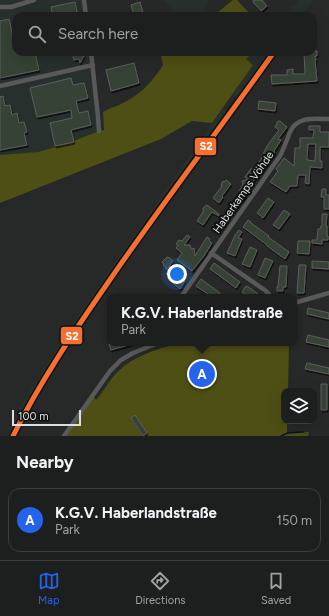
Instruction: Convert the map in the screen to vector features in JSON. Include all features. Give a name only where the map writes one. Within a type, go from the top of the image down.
[{"type":"street","points":[[0,7],[11,7],[34,0]]},
{"type":"street","points":[[84,0],[86,12]]},
{"type":"street","points":[[92,56],[99,131]]},
{"type":"street","points":[[0,86],[93,65]]},
{"type":"street","name":"Haberkamps Vöhde","points":[[183,294],[280,156],[291,131],[296,124],[301,120],[307,119],[329,119]]},
{"type":"street","points":[[211,253],[268,294]]},
{"type":"street","points":[[297,302],[329,293]]},
{"type":"street","points":[[64,436],[110,371],[121,360],[132,353],[150,346]]},
{"type":"shaded area","points":[[0,0],[84,0],[86,12],[12,12],[12,56],[91,56],[99,131],[63,145],[38,152],[0,155]]},
{"type":"shaded area","points":[[164,0],[208,0],[204,12],[174,12]]},
{"type":"shaded area","points":[[233,0],[237,0],[248,12],[218,12]]},
{"type":"shaded area","points":[[299,0],[313,0],[305,12],[287,12],[292,6]]},
{"type":"shaded area","points":[[161,56],[249,56],[246,59],[253,65],[212,123],[192,121],[161,139],[0,203],[0,155],[38,152],[63,145],[104,130],[103,112],[129,100],[140,92],[155,77],[163,65]]},
{"type":"shaded area","points":[[250,56],[273,56],[242,101],[233,94],[253,65],[249,62],[212,93],[179,111],[38,163],[0,168],[0,163],[19,163],[35,159],[129,126],[178,106],[198,96],[225,78]]},
{"type":"shaded area","points":[[223,108],[233,114],[167,202],[61,354],[25,417],[16,436],[7,436],[23,403],[75,320]]},
{"type":"shaded area","points":[[169,346],[289,346],[288,388],[281,388],[281,424],[287,424],[287,433],[309,432],[308,436],[64,436],[92,395],[96,400],[119,370],[143,355]]},
{"type":"building","points":[[253,0],[262,0],[267,6],[261,11]]},
{"type":"building","points":[[75,2],[77,12],[52,12],[51,7]]},
{"type":"building","points":[[140,2],[143,12],[133,12],[131,5]]},
{"type":"building","points":[[9,19],[12,33],[12,56],[36,56],[39,70],[0,78],[0,21]]},
{"type":"building","points":[[73,56],[84,56],[80,63],[79,59],[74,60]]},
{"type":"building","points":[[304,56],[315,56],[317,81],[272,84],[271,75],[287,75],[287,70],[293,69],[293,74],[305,74]]},
{"type":"building","points":[[134,63],[139,83],[111,91],[106,70]]},
{"type":"building","points":[[71,78],[73,85],[84,83],[88,98],[76,101],[79,113],[88,111],[91,125],[71,130],[74,142],[55,146],[50,123],[72,118],[71,110],[37,117],[30,88]]},
{"type":"building","points":[[3,96],[5,106],[10,105],[12,115],[17,113],[19,123],[24,122],[27,132],[24,133],[27,145],[0,150],[0,97]]},
{"type":"building","points":[[259,101],[276,103],[275,111],[258,109]]},
{"type":"building","points":[[278,121],[287,127],[278,139],[281,140],[274,151],[275,152],[245,192],[244,195],[246,196],[242,201],[236,198],[243,185],[242,181],[249,179],[245,177],[252,168],[254,169],[262,158],[267,146],[279,130],[275,127]]},
{"type":"building","points":[[309,126],[320,126],[320,132],[329,132],[329,147],[320,147],[320,161],[322,161],[322,168],[310,167],[309,184],[305,183],[306,175],[298,175],[297,186],[290,186],[286,192],[270,182],[278,171],[276,169],[284,158],[294,166],[295,148],[300,148],[300,138],[313,138],[314,130],[309,130]],"holes":[[[308,144],[316,144],[315,161],[307,160]]]},
{"type":"building","points":[[226,180],[231,184],[222,196],[223,197],[219,203],[213,198],[222,186],[223,181],[224,182]]},
{"type":"building","points":[[322,189],[326,189],[326,195],[329,195],[329,209],[324,209],[324,197],[321,197]]},
{"type":"building","points":[[268,198],[274,202],[263,218],[257,213]]},
{"type":"building","points":[[207,205],[219,214],[219,216],[212,212],[203,225],[197,221],[203,212],[203,208]]},
{"type":"building","points":[[284,210],[290,214],[279,229],[273,225]]},
{"type":"building","points":[[322,214],[327,214],[326,226],[328,240],[322,240],[322,244],[312,243],[312,240],[317,240],[318,229],[322,226]]},
{"type":"building","points":[[248,220],[289,252],[285,259],[243,227]]},
{"type":"building","points":[[239,230],[242,232],[238,238],[242,239],[235,256],[227,253],[235,235]]},
{"type":"building","points":[[187,235],[190,237],[184,245],[190,245],[192,249],[194,248],[195,256],[207,237],[212,243],[192,271],[177,260],[182,253],[176,248],[178,245],[176,244],[179,240],[182,241]]},
{"type":"building","points":[[298,241],[310,241],[309,254],[297,253]]},
{"type":"building","points":[[250,247],[257,250],[250,267],[242,264]]},
{"type":"building","points":[[167,257],[173,261],[168,268],[176,267],[176,271],[179,271],[182,279],[185,281],[180,289],[174,284],[176,281],[166,274],[168,271],[165,268],[167,268],[162,262]]},
{"type":"building","points":[[265,258],[273,261],[265,278],[258,275]]},
{"type":"building","points":[[312,261],[329,262],[329,269],[312,268]]},
{"type":"building","points":[[214,263],[240,282],[236,288],[210,269]]},
{"type":"building","points":[[299,265],[306,265],[304,293],[297,293]]},
{"type":"building","points":[[280,266],[287,266],[286,287],[283,287],[283,291],[277,291],[278,287]]},
{"type":"building","points":[[201,279],[220,293],[208,294],[196,286]]},
{"type":"building","points":[[246,286],[258,294],[245,294],[242,292]]},
{"type":"building","points":[[308,308],[329,313],[329,319],[307,314]]},
{"type":"building","points":[[308,335],[329,340],[329,347],[306,342]]},
{"type":"building","points":[[110,346],[125,346],[111,350]]},
{"type":"building","points":[[307,363],[329,368],[329,374],[305,369]]},
{"type":"building","points":[[321,384],[327,384],[327,410],[321,410]]},
{"type":"building","points":[[135,415],[147,433],[143,436],[131,418]]},
{"type":"waterway","points":[[281,436],[288,433],[303,432]]},
{"type":"transit line","name":"S2","points":[[13,436],[57,358],[82,321],[148,225],[271,56]]},
{"type":"place","name":"K.G.V. Haberlandstraße","points":[[202,374]]}]
